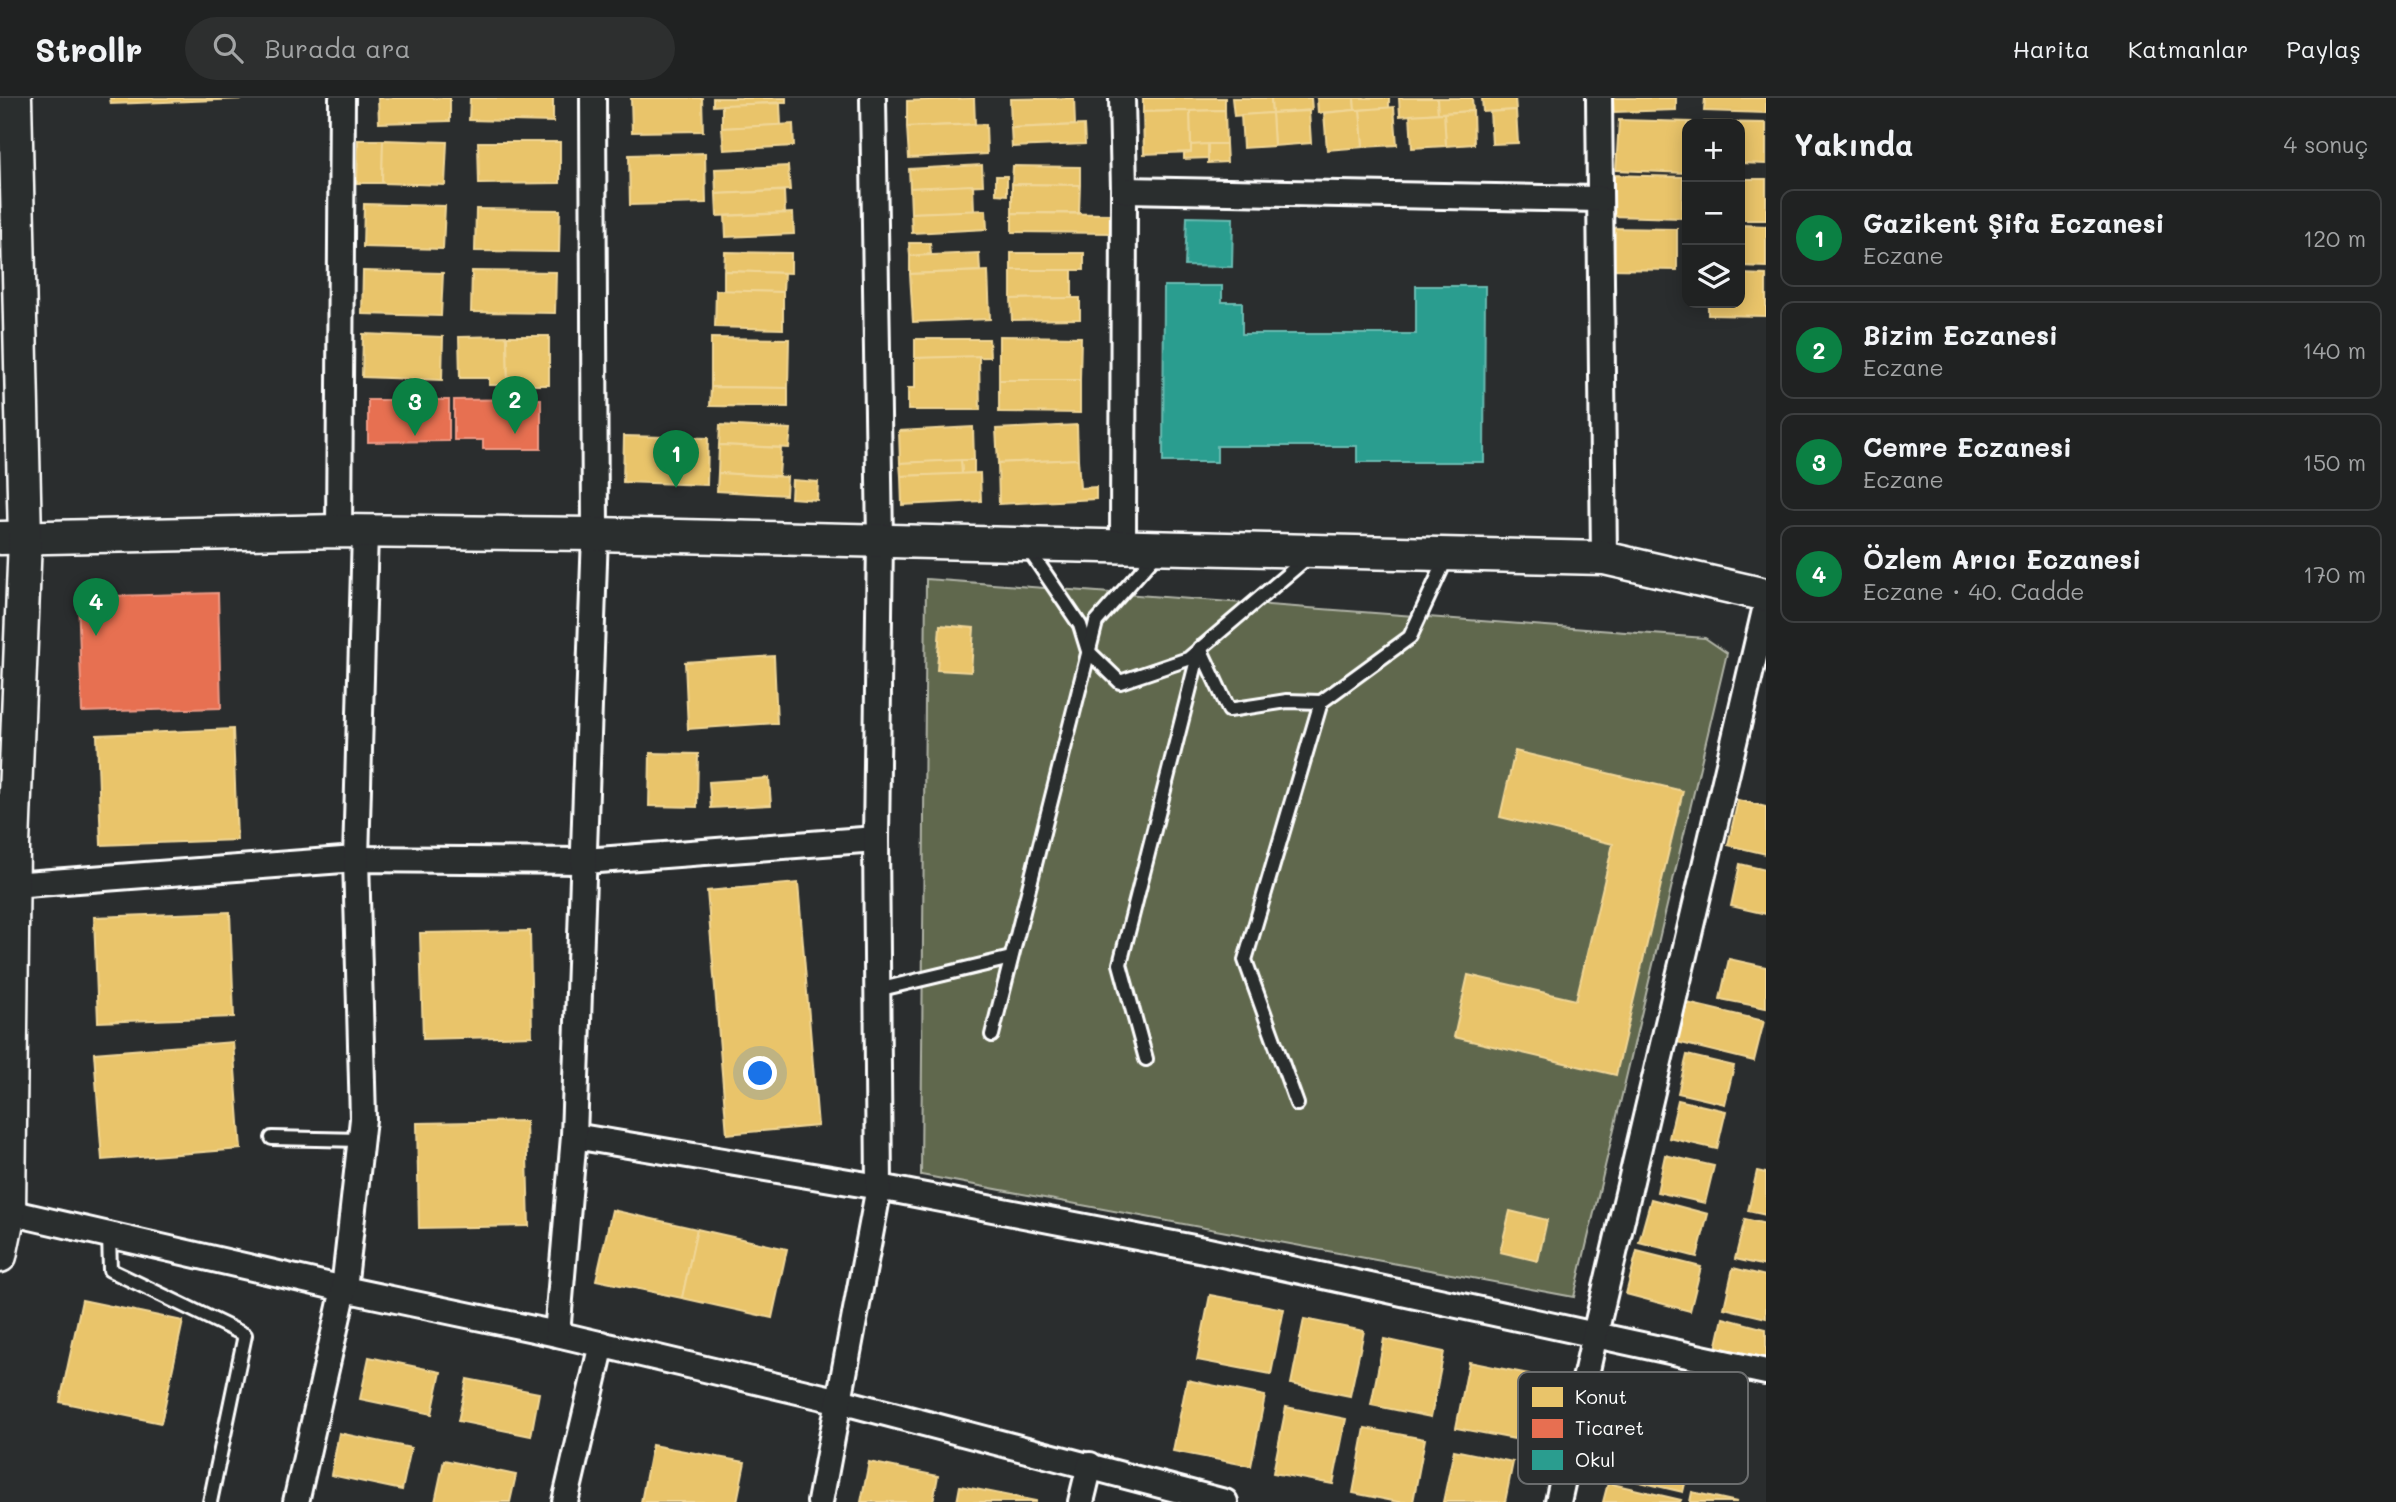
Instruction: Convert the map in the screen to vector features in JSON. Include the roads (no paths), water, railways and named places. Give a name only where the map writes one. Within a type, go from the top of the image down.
[{"type":"street","points":[[0,1256],[9,1212],[12,885],[6,845],[12,538],[15,98]]},
{"type":"street","points":[[296,1502],[344,1289],[363,1119],[342,98]]},
{"type":"street","points":[[557,1334],[574,1136],[595,534],[593,98]]},
{"type":"street","points":[[820,1502],[880,1187],[876,839],[880,540],[873,98]]},
{"type":"street","points":[[1122,98],[1123,546]]},
{"type":"street","points":[[1598,98],[1604,558]]},
{"type":"street","points":[[1124,190],[1600,199]]},
{"type":"street","points":[[12,538],[352,532],[595,534],[1604,558],[1766,595]]},
{"type":"street","points":[[1587,1372],[1766,606]]},
{"type":"street","points":[[12,885],[356,859],[585,862],[876,839]]},
{"type":"street","points":[[574,1136],[880,1187],[1204,1250],[1766,1372]]},
{"type":"street","points":[[9,1212],[344,1289],[602,1344],[840,1401],[1225,1502]]},
{"type":"street","points":[[565,1502],[602,1344]]},
{"type":"street","points":[[1081,1502],[1090,1465]]},
{"type":"street","points":[[1558,1502],[1562,1484]]},
{"type":"lane","points":[[1025,544],[1080,625],[1088,651],[1120,682],[1188,659],[1315,551]]},
{"type":"lane","points":[[992,1035],[1096,622],[1163,547]]},
{"type":"lane","points":[[1297,1104],[1245,960],[1321,702],[1410,637],[1449,554]]},
{"type":"lane","points":[[1200,648],[1229,710],[1287,701],[1321,702]]},
{"type":"lane","points":[[1146,1059],[1120,964],[1200,648]]},
{"type":"lane","points":[[877,990],[1011,958]]},
{"type":"lane","points":[[272,1138],[361,1140]]},
{"type":"lane","points":[[109,1235],[110,1270],[245,1335],[210,1502]]},
{"type":"place","name":"Bizim Eczanesi","points":[[515,434]]},
{"type":"place","name":"Cemre Eczanesi","points":[[415,436]]},
{"type":"place","name":"Gazikent Şifa Eczanesi","points":[[676,488]]},
{"type":"place","name":"Özlem Arıcı Eczanesi","points":[[96,636]]}]
